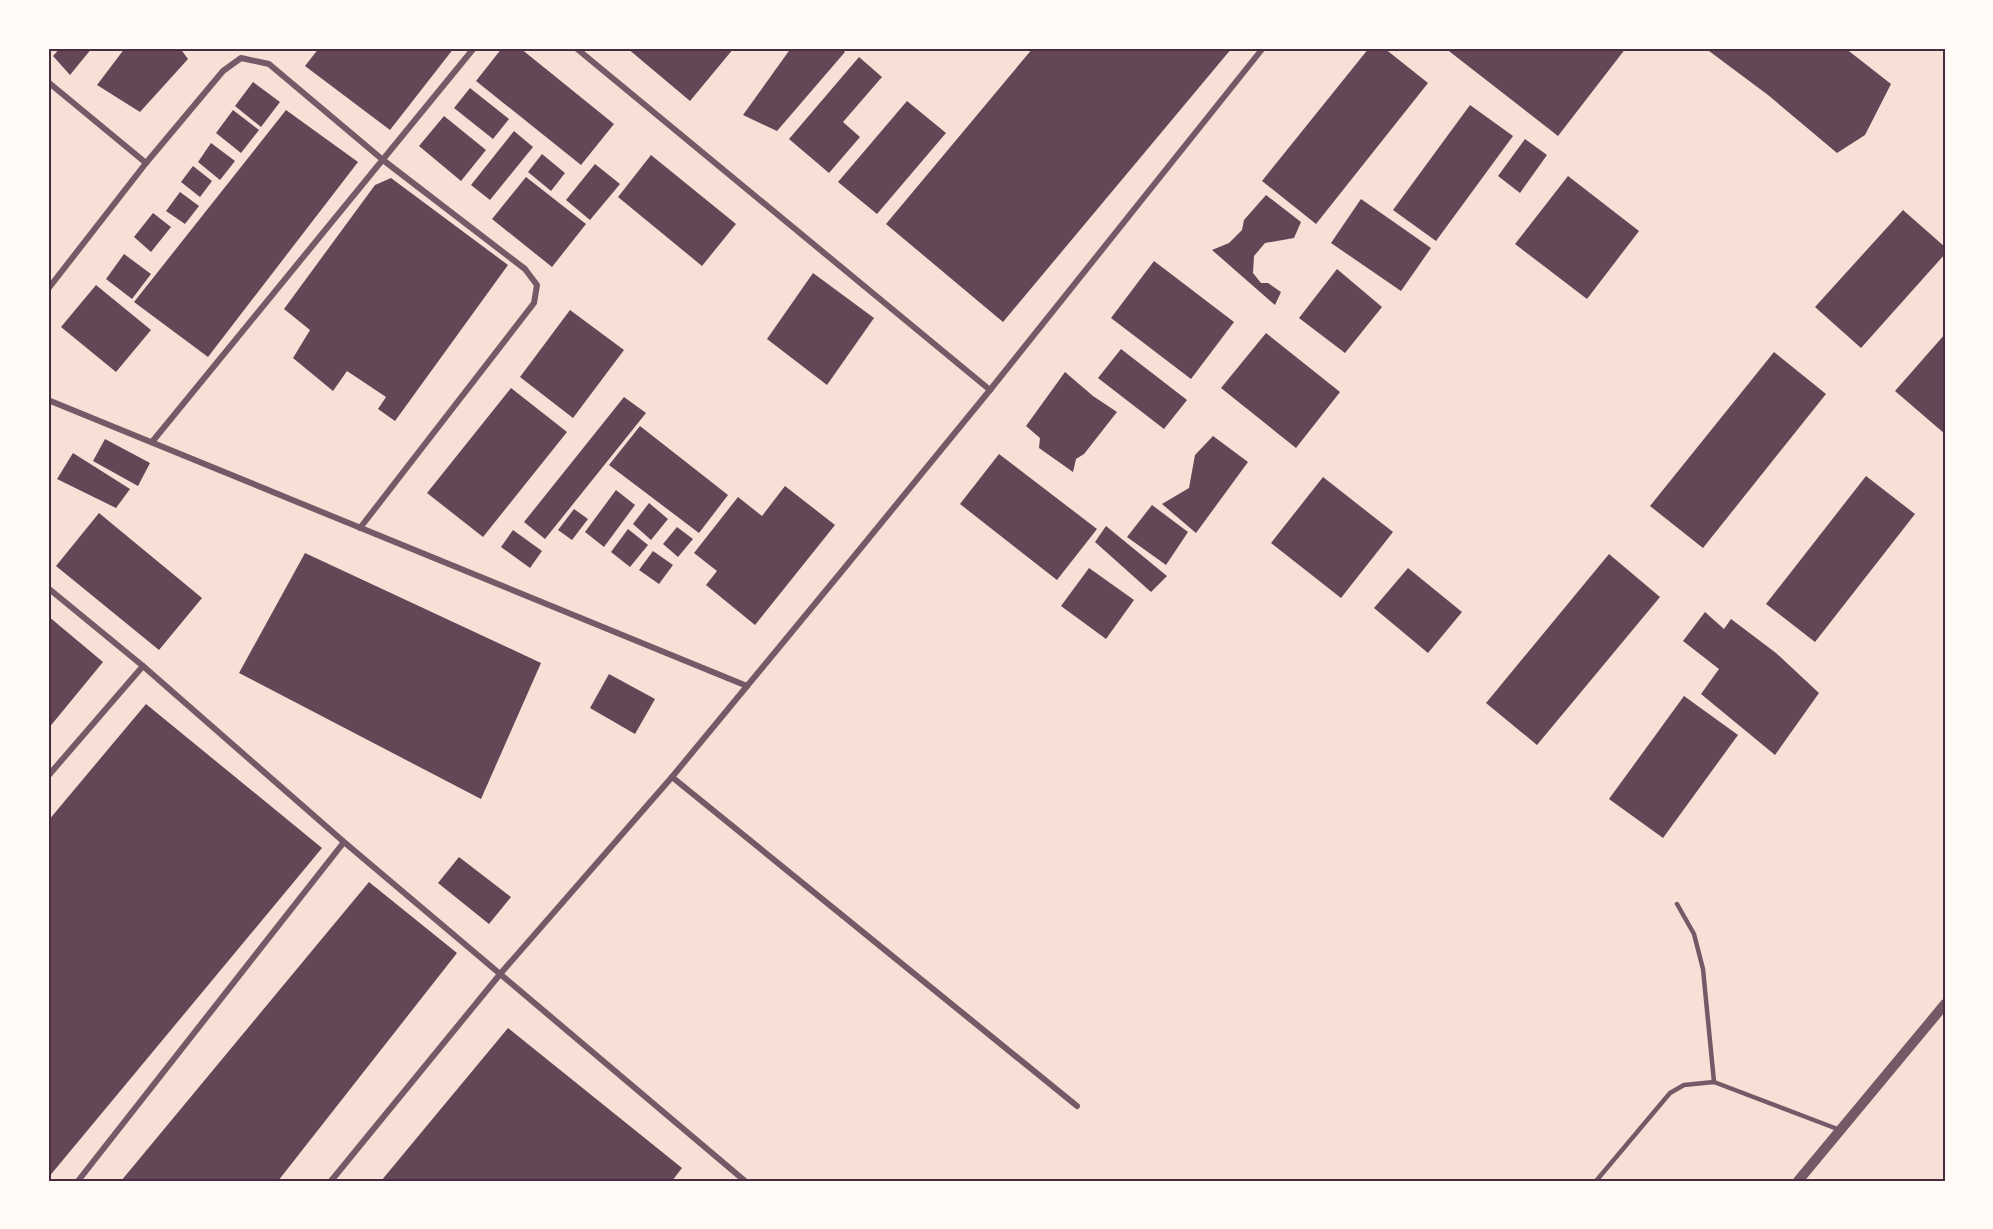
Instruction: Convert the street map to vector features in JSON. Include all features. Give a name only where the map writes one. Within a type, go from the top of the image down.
[{"type":"street","points":[[152,442],[474,48]]},
{"type":"street","points":[[576,48],[990,390]]},
{"type":"street","points":[[331,1181],[501,973],[672,777],[747,686],[990,390],[1263,48]]},
{"type":"street","points":[[48,289],[146,163],[223,71],[241,58],[269,64],[383,160],[525,269],[537,285],[534,303],[360,528]]},
{"type":"street","points":[[48,82],[146,163]]},
{"type":"street","points":[[48,400],[747,686]]},
{"type":"street","points":[[48,588],[143,666],[344,842],[745,1181]]},
{"type":"street","points":[[48,776],[143,666]]},
{"type":"street","points":[[672,777],[1077,1106]]},
{"type":"street","points":[[78,1181],[344,842]]},
{"type":"street","points":[[1798,1181],[1945,1004]]},
{"type":"lane","points":[[1677,904],[1694,934],[1703,969],[1714,1082]]},
{"type":"lane","points":[[1596,1181],[1670,1093],[1684,1085],[1714,1082],[1840,1130]]},
{"type":"building","points":[[60,48],[92,48],[70,75],[53,56]]},
{"type":"building","points":[[125,48],[180,48],[188,59],[140,112],[97,85]]},
{"type":"building","points":[[319,48],[454,48],[390,130],[305,66]]},
{"type":"building","points":[[502,48],[520,48],[614,124],[581,165],[476,81]]},
{"type":"building","points":[[627,48],[734,48],[690,101]]},
{"type":"building","points":[[791,48],[840,48],[845,52],[777,131],[743,115]]},
{"type":"building","points":[[1033,48],[1232,48],[1003,322],[886,224]]},
{"type":"building","points":[[1369,48],[1384,48],[1428,83],[1316,224],[1262,181]]},
{"type":"building","points":[[1445,48],[1626,48],[1558,136]]},
{"type":"building","points":[[1705,48],[1845,48],[1891,84],[1865,135],[1837,153],[1768,95]]},
{"type":"building","points":[[859,57],[882,77],[843,122],[860,137],[829,173],[789,139]]},
{"type":"building","points":[[253,82],[280,102],[261,127],[235,106]]},
{"type":"building","points":[[470,88],[509,119],[493,139],[454,108]]},
{"type":"building","points":[[907,101],[946,133],[877,214],[838,182]]},
{"type":"building","points":[[1470,105],[1513,136],[1436,241],[1393,210]]},
{"type":"building","points":[[233,110],[259,130],[241,153],[216,133]]},
{"type":"building","points":[[286,110],[358,162],[208,357],[134,302]]},
{"type":"building","points":[[444,116],[486,150],[461,181],[419,146]]},
{"type":"building","points":[[514,131],[533,147],[490,200],[471,185]]},
{"type":"building","points":[[1525,139],[1547,155],[1520,193],[1498,176]]},
{"type":"building","points":[[211,143],[235,161],[220,180],[198,162]]},
{"type":"building","points":[[542,154],[565,173],[551,191],[528,172]]},
{"type":"building","points":[[651,155],[736,224],[702,266],[618,197]]},
{"type":"building","points":[[595,164],[620,184],[590,220],[566,200]]},
{"type":"building","points":[[193,166],[212,181],[200,197],[181,182]]},
{"type":"building","points":[[1568,176],[1639,231],[1587,299],[1515,244]]},
{"type":"building","points":[[526,177],[586,224],[552,267],[492,219]]},
{"type":"building","points":[[391,178],[508,265],[395,421],[378,409],[386,397],[347,371],[333,391],[293,358],[310,330],[284,309],[375,185]]},
{"type":"building","points":[[180,192],[199,206],[185,224],[166,211]]},
{"type":"building","points":[[1266,195],[1301,222],[1294,238],[1265,243],[1254,256],[1253,273],[1261,283],[1268,283],[1281,292],[1275,305],[1212,250],[1229,243],[1242,230],[1244,220]]},
{"type":"building","points":[[1361,199],[1431,248],[1401,291],[1331,243]]},
{"type":"building","points":[[1903,210],[1945,247],[1945,254],[1861,348],[1815,307]]},
{"type":"building","points":[[153,213],[171,227],[151,252],[134,237]]},
{"type":"building","points":[[124,254],[151,274],[132,299],[106,279]]},
{"type":"building","points":[[1154,261],[1234,322],[1191,379],[1111,318]]},
{"type":"building","points":[[1337,269],[1382,307],[1345,353],[1299,318]]},
{"type":"building","points":[[813,273],[874,318],[827,385],[767,339]]},
{"type":"building","points":[[96,285],[151,330],[116,372],[61,327]]},
{"type":"building","points":[[570,310],[624,350],[573,418],[520,377]]},
{"type":"building","points":[[1266,333],[1340,392],[1296,448],[1221,388]]},
{"type":"building","points":[[1945,334],[1945,434],[1895,391]]},
{"type":"building","points":[[1121,349],[1187,400],[1164,429],[1098,378]]},
{"type":"building","points":[[1774,352],[1826,394],[1703,548],[1650,506]]},
{"type":"building","points":[[1065,372],[1093,396],[1117,412],[1084,454],[1076,459],[1073,472],[1039,448],[1040,438],[1026,426]]},
{"type":"building","points":[[511,388],[567,432],[483,537],[427,493]]},
{"type":"building","points":[[624,397],[646,413],[545,539],[524,522]]},
{"type":"building","points":[[640,426],[728,495],[699,533],[609,465]]},
{"type":"building","points":[[1213,436],[1248,462],[1196,533],[1162,504],[1189,488],[1195,455]]},
{"type":"building","points":[[105,439],[150,463],[138,486],[93,461]]},
{"type":"building","points":[[73,453],[130,489],[116,508],[57,479]]},
{"type":"building","points":[[999,454],[1097,529],[1057,580],[960,504]]},
{"type":"building","points":[[1866,476],[1915,514],[1815,642],[1766,604]]},
{"type":"building","points":[[1323,477],[1393,532],[1341,598],[1271,543]]},
{"type":"building","points":[[785,486],[835,525],[755,625],[706,585],[717,571],[694,553],[738,497],[762,516]]},
{"type":"building","points":[[616,490],[635,505],[604,547],[585,532]]},
{"type":"building","points":[[649,503],[668,519],[651,540],[633,524]]},
{"type":"building","points":[[1152,505],[1188,532],[1166,565],[1127,537]]},
{"type":"building","points":[[574,509],[588,519],[572,540],[558,530]]},
{"type":"building","points":[[99,513],[202,598],[159,650],[56,566]]},
{"type":"building","points":[[1106,526],[1167,576],[1151,592],[1095,542]]},
{"type":"building","points":[[677,527],[693,539],[678,557],[663,544]]},
{"type":"building","points":[[628,529],[648,545],[630,567],[611,552]]},
{"type":"building","points":[[513,530],[542,551],[530,568],[501,547]]},
{"type":"building","points":[[653,551],[673,565],[659,584],[639,570]]},
{"type":"building","points":[[305,553],[541,663],[481,799],[239,673]]},
{"type":"building","points":[[1609,554],[1660,597],[1537,745],[1486,703]]},
{"type":"building","points":[[1089,568],[1134,600],[1106,639],[1061,606]]},
{"type":"building","points":[[1408,568],[1462,612],[1428,653],[1374,608]]},
{"type":"building","points":[[1705,612],[1724,629],[1731,619],[1776,653],[1819,693],[1775,755],[1701,694],[1719,669],[1683,641]]},
{"type":"building","points":[[48,616],[103,662],[48,729]]},
{"type":"building","points":[[609,674],[655,699],[635,734],[590,708]]},
{"type":"building","points":[[1684,696],[1738,735],[1663,838],[1609,799]]},
{"type":"building","points":[[146,704],[322,848],[48,1178],[48,821]]},
{"type":"building","points":[[459,857],[511,897],[489,924],[438,883]]},
{"type":"building","points":[[369,882],[457,953],[278,1181],[121,1181]]},
{"type":"building","points":[[508,1028],[682,1168],[672,1181],[381,1181]]}]
